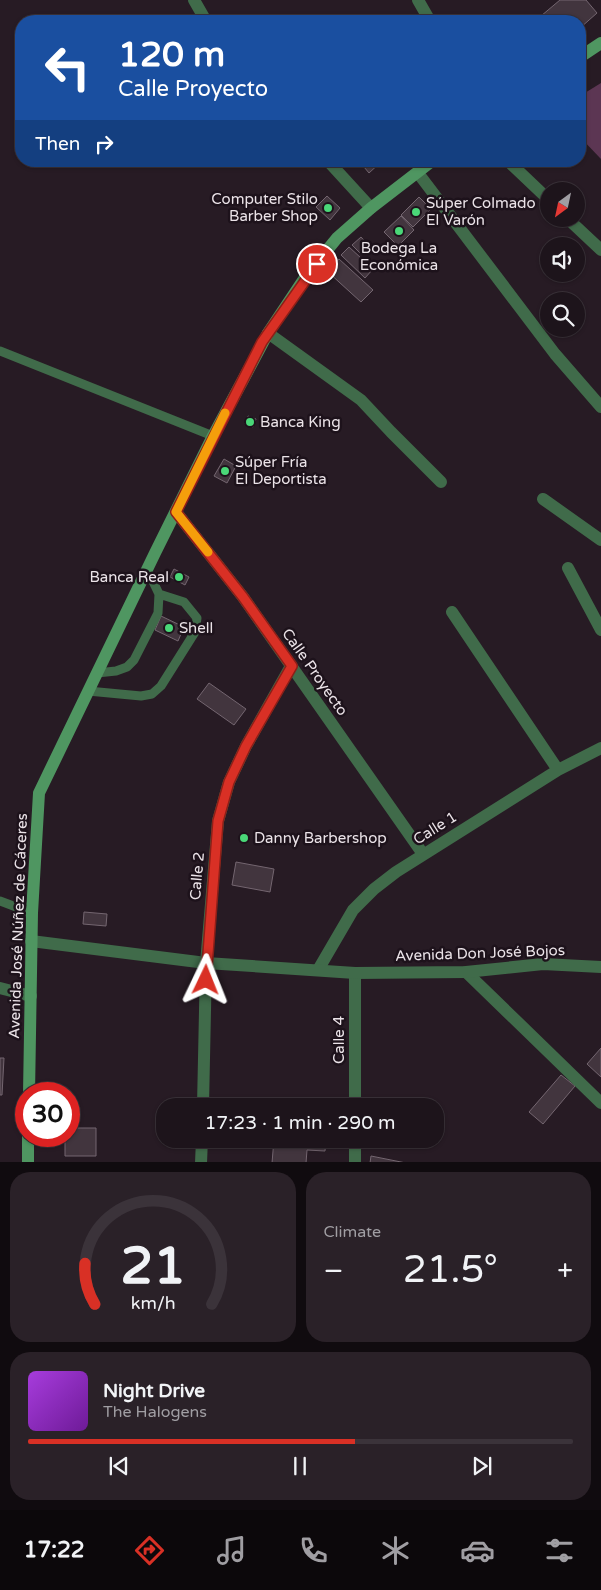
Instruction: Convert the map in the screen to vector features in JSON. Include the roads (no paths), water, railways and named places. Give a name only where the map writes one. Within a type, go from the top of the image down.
[{"type":"main road","points":[[586,53],[601,43]]},
{"type":"main road","name":"Avenida José Núñez de Cáceres","points":[[29,1082],[31,941],[39,793],[147,569],[268,333],[306,276],[338,238],[372,208],[425,167]]},
{"type":"main road","points":[[28,1147],[28,1162]]},
{"type":"street","points":[[194,0],[203,15]]},
{"type":"street","points":[[418,0],[427,15]]},
{"type":"street","points":[[334,167],[372,208]]},
{"type":"street","points":[[514,167],[540,191]]},
{"type":"street","points":[[418,173],[555,354],[601,407]]},
{"type":"street","points":[[578,228],[601,250]]},
{"type":"street","points":[[268,333],[361,400],[441,482]]},
{"type":"street","points":[[543,499],[601,540]]},
{"type":"street","name":"Calle Proyecto","points":[[176,512],[243,597],[423,854]]},
{"type":"street","points":[[568,568],[601,630]]},
{"type":"street","points":[[452,612],[558,770]]},
{"type":"street","name":"Calle 2","points":[[203,1098],[206,962],[218,821],[229,782],[246,746],[292,666]]},
{"type":"street","name":"Calle 1","points":[[318,970],[352,910],[374,889],[423,854],[558,770],[601,748]]},
{"type":"street","name":"Avenida Don José Bojos","points":[[31,941],[206,962],[355,973],[466,972],[543,964],[601,967]]},
{"type":"street","points":[[466,972],[601,1103]]},
{"type":"street","name":"Calle 4","points":[[355,973],[355,1098]]},
{"type":"street","points":[[0,988],[31,996]]},
{"type":"street","points":[[201,1162],[202,1148]]},
{"type":"street","points":[[355,1148],[356,1162]]},
{"type":"lane","points":[[0,350],[214,436]]},
{"type":"lane","points":[[97,673],[116,671],[126,667],[134,660],[158,613],[159,594],[147,569]]},
{"type":"lane","points":[[88,691],[142,696],[152,694],[161,686],[195,632],[197,618],[184,602],[159,594]]},
{"type":"lane","points":[[0,901],[32,914]]},
{"type":"place","name":"Computer Stilo Barber Shop","points":[[328,208]]},
{"type":"place","name":"Súper Colmado El Varón","points":[[416,212]]},
{"type":"place","name":"Bodega La Económica","points":[[399,231]]},
{"type":"place","name":"Banca King","points":[[250,422]]},
{"type":"place","name":"Súper Fría El Deportista","points":[[225,471]]},
{"type":"place","name":"Banca Real","points":[[179,577]]},
{"type":"place","name":"Shell","points":[[169,628]]},
{"type":"place","name":"Danny Barbershop","points":[[244,838]]}]
